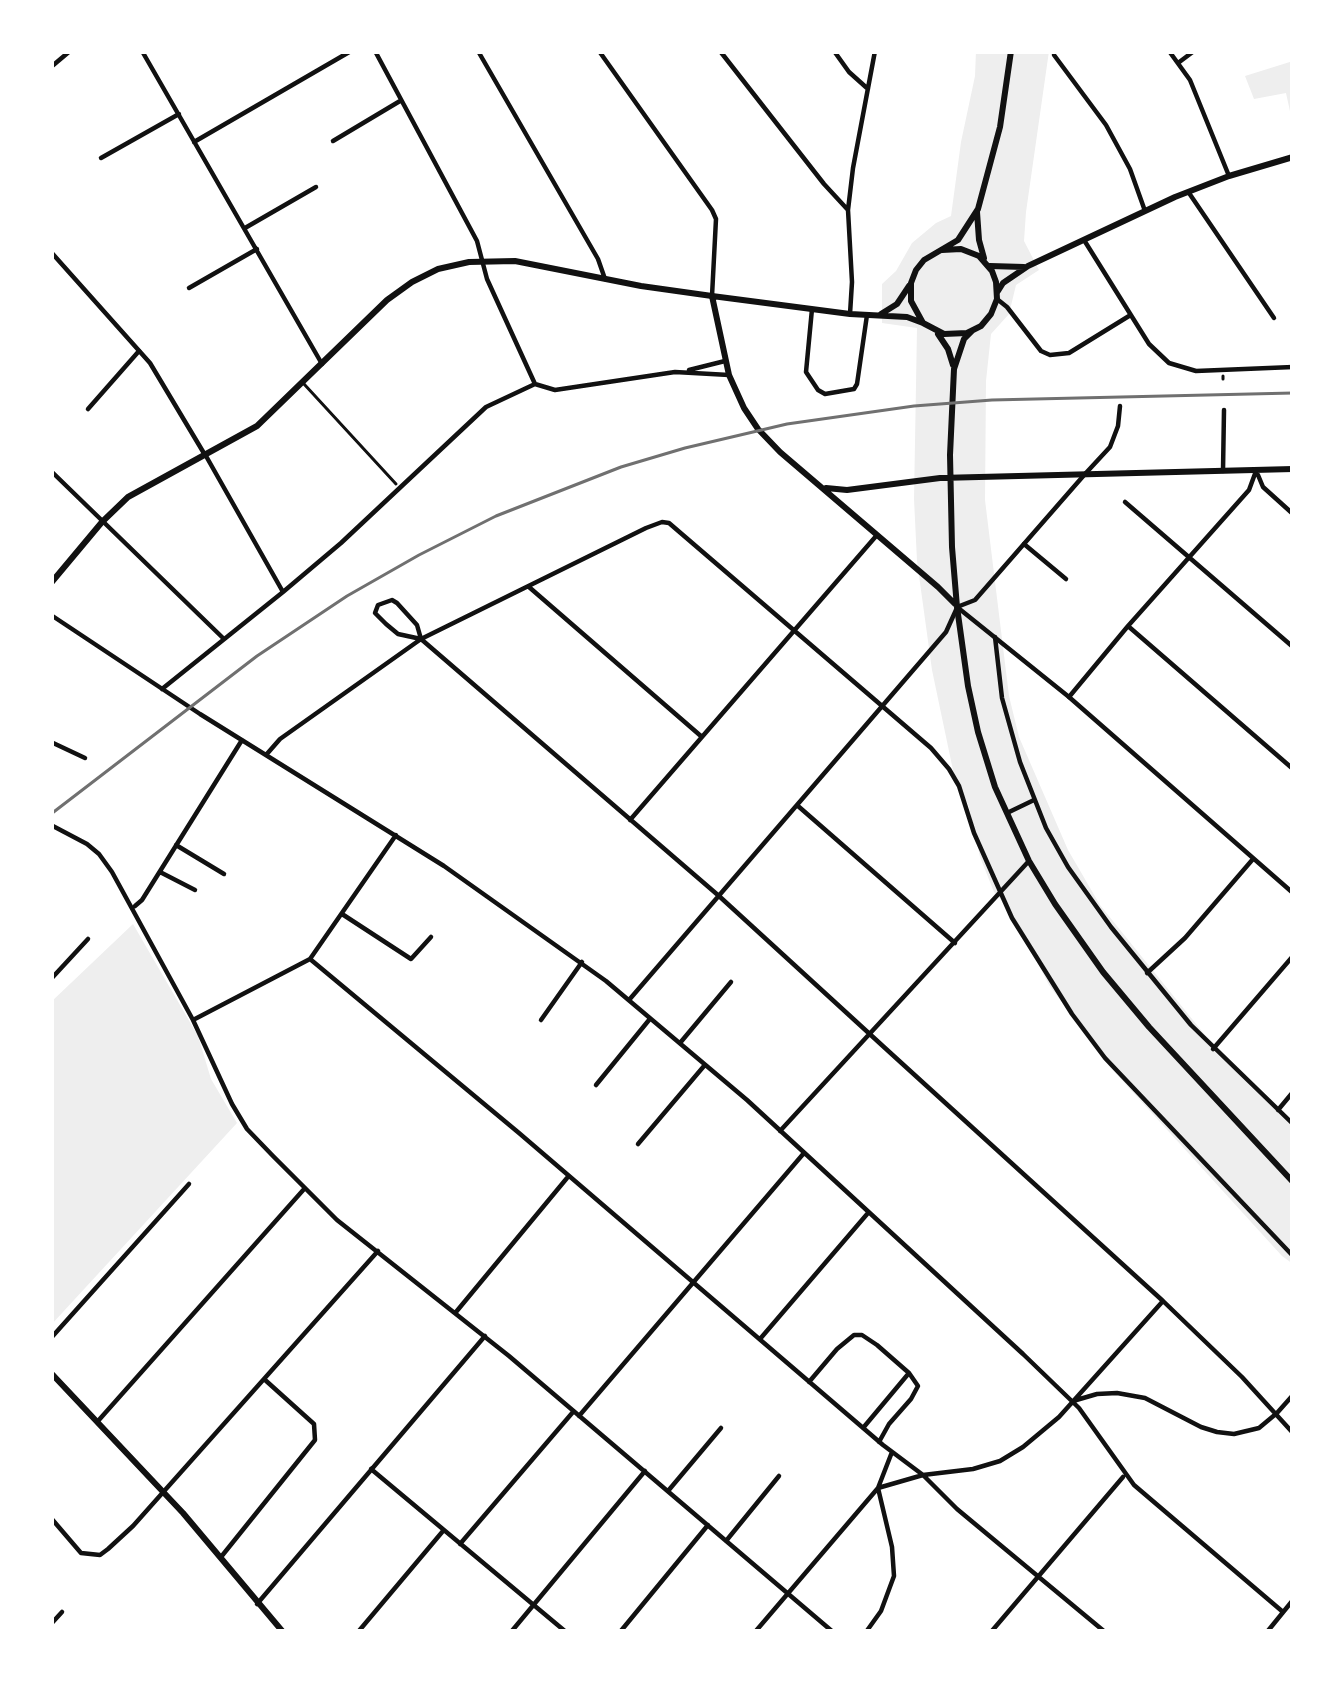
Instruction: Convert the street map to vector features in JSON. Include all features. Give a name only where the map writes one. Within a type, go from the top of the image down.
[{"type":"main road","points":[[997,296],[979,239],[978,209],[1000,127],[1011,51]]},
{"type":"main road","points":[[1291,161],[1229,176],[1189,192],[1028,266],[1003,283],[988,318],[964,339],[954,369],[950,478],[957,607],[974,714],[989,770],[1029,861],[1102,972],[1293,1182]]},
{"type":"main road","points":[[877,315],[897,304],[929,256],[958,240],[978,209]]},
{"type":"main road","points":[[942,250],[968,250],[987,265],[1028,266]]},
{"type":"main road","points":[[51,583],[122,502],[143,486],[257,426],[387,300],[438,269],[482,260],[526,262],[712,296],[908,317],[950,335],[972,331]]},
{"type":"main road","points":[[911,283],[911,302],[923,323]]},
{"type":"main road","points":[[712,296],[729,375],[754,424],[957,607]]},
{"type":"main road","points":[[934,330],[950,351],[954,369]]},
{"type":"main road","points":[[823,487],[847,490],[950,478],[1293,469]]},
{"type":"main road","points":[[51,1373],[163,1490],[283,1632]]},
{"type":"street","points":[[51,67],[70,51]]},
{"type":"street","points":[[142,51],[322,364]]},
{"type":"street","points":[[194,142],[351,51]]},
{"type":"street","points":[[375,51],[477,241],[487,279],[535,384],[563,389],[725,361]]},
{"type":"street","points":[[478,51],[598,259],[605,279]]},
{"type":"street","points":[[599,51],[712,210],[716,219],[712,296]]},
{"type":"street","points":[[721,51],[848,210]]},
{"type":"street","points":[[834,51],[868,89]]},
{"type":"street","points":[[850,314],[853,282],[848,210],[874,51]]},
{"type":"street","points":[[1169,51],[1190,80],[1229,176]]},
{"type":"street","points":[[1178,63],[1194,51]]},
{"type":"street","points":[[1054,55],[1106,125],[1130,169],[1145,211]]},
{"type":"street","points":[[333,141],[401,101]]},
{"type":"street","points":[[101,158],[178,114]]},
{"type":"street","points":[[245,228],[316,187]]},
{"type":"street","points":[[1189,192],[1274,318]]},
{"type":"street","points":[[1084,240],[1149,344],[1164,359],[1196,371],[1293,367]]},
{"type":"street","points":[[189,288],[257,249]]},
{"type":"street","points":[[51,253],[165,386],[284,592]]},
{"type":"street","points":[[997,296],[1041,351],[1050,355],[1069,352],[1130,315]]},
{"type":"street","points":[[812,309],[806,372],[825,394],[854,389],[857,384],[867,315]]},
{"type":"street","points":[[88,409],[139,351]]},
{"type":"street","points":[[684,371],[729,375]]},
{"type":"street","points":[[303,383],[396,484]]},
{"type":"street","points":[[162,689],[341,543],[486,407],[535,384]]},
{"type":"street","points":[[628,1000],[946,632],[957,607],[975,600],[1110,447],[1120,406]]},
{"type":"street","points":[[1223,471],[1224,407]]},
{"type":"street","points":[[1256,470],[1263,487],[1293,514]]},
{"type":"street","points":[[1069,697],[1249,490],[1256,470]]},
{"type":"street","points":[[51,471],[224,639]]},
{"type":"street","points":[[1125,502],[1293,647]]},
{"type":"street","points":[[266,755],[280,739],[421,639],[662,522],[669,523],[950,769],[1001,894],[1042,969],[1105,1058],[1293,1256]]},
{"type":"street","points":[[630,820],[877,535]]},
{"type":"street","points":[[1024,544],[1066,579]]},
{"type":"street","points":[[529,587],[702,737]]},
{"type":"street","points":[[421,639],[417,625],[397,603],[378,605],[375,613],[398,634],[421,639],[718,896],[1163,1301],[1293,1433]]},
{"type":"street","points":[[957,607],[1069,697],[1293,893]]},
{"type":"street","points":[[51,615],[396,836],[582,962],[780,1131],[1072,1401],[1125,1475],[1283,1612]]},
{"type":"street","points":[[1128,626],[1293,770]]},
{"type":"street","points":[[995,637],[1002,698],[1034,800],[1068,867],[1148,974],[1213,1049],[1293,1124]]},
{"type":"street","points":[[133,908],[242,740]]},
{"type":"street","points":[[51,742],[85,758]]},
{"type":"street","points":[[1006,813],[1034,800]]},
{"type":"street","points":[[798,806],[955,943]]},
{"type":"street","points":[[51,825],[99,854],[133,908],[247,1129],[338,1220],[485,1336],[833,1632]]},
{"type":"street","points":[[193,1020],[310,959],[396,836]]},
{"type":"street","points":[[176,845],[224,874]]},
{"type":"street","points":[[1148,974],[1252,860]]},
{"type":"street","points":[[780,1131],[1029,861]]},
{"type":"street","points":[[160,872],[195,890]]},
{"type":"street","points":[[342,914],[411,959],[431,937]]},
{"type":"street","points":[[51,979],[88,939]]},
{"type":"street","points":[[1213,1049],[1293,956]]},
{"type":"street","points":[[310,959],[1105,1632]]},
{"type":"street","points":[[541,1020],[582,962]]},
{"type":"street","points":[[680,1043],[731,982]]},
{"type":"street","points":[[596,1085],[650,1018]]},
{"type":"street","points":[[638,1144],[705,1065]]},
{"type":"street","points":[[1278,1110],[1293,1092]]},
{"type":"street","points":[[460,1544],[804,1154]]},
{"type":"street","points":[[456,1312],[568,1177]]},
{"type":"street","points":[[51,1339],[189,1184]]},
{"type":"street","points":[[98,1421],[305,1188]]},
{"type":"street","points":[[760,1339],[868,1213]]},
{"type":"street","points":[[51,1518],[81,1552],[100,1555],[133,1526],[378,1251]]},
{"type":"street","points":[[878,1488],[1000,1460],[1042,1433],[1163,1301]]},
{"type":"street","points":[[809,1382],[854,1335],[877,1345],[917,1381],[917,1391],[879,1442]]},
{"type":"street","points":[[256,1604],[485,1336]]},
{"type":"street","points":[[863,1428],[909,1373]]},
{"type":"street","points":[[221,1558],[316,1440],[314,1424],[264,1379]]},
{"type":"street","points":[[1072,1401],[1118,1393],[1144,1397],[1201,1427],[1234,1434],[1258,1428],[1293,1395]]},
{"type":"street","points":[[668,1491],[721,1428]]},
{"type":"street","points":[[755,1632],[878,1488],[892,1452]]},
{"type":"street","points":[[371,1469],[566,1632]]},
{"type":"street","points":[[511,1632],[645,1471]]},
{"type":"street","points":[[991,1632],[1125,1475]]},
{"type":"street","points":[[726,1540],[778,1476]]},
{"type":"street","points":[[866,1632],[881,1612],[894,1576],[878,1488]]},
{"type":"street","points":[[620,1632],[708,1525]]},
{"type":"street","points":[[358,1632],[443,1530]]},
{"type":"street","points":[[1267,1632],[1293,1600]]},
{"type":"street","points":[[51,1624],[62,1612]]},
{"type":"shaded area","points":[[976,51],[1049,51],[1024,241],[1039,270],[1016,285],[1009,314],[991,334],[986,381],[985,500],[1009,696],[1019,737],[1068,850],[1100,905],[1205,1035],[1293,1121],[1293,1264],[1109,1066],[1049,985],[1010,909],[994,892],[969,807],[954,775],[932,670],[917,561],[917,328],[882,323],[882,284],[896,271],[912,243],[951,216]]},
{"type":"shaded area","points":[[1293,61],[1293,125],[1286,93],[1254,99],[1245,76]]},
{"type":"shaded area","points":[[133,924],[198,1036],[211,1079],[237,1123],[51,1325],[51,1002]]},
{"type":"railway","points":[[51,814],[257,656],[347,596],[496,516],[621,467],[787,424],[914,406],[1293,393]]}]
